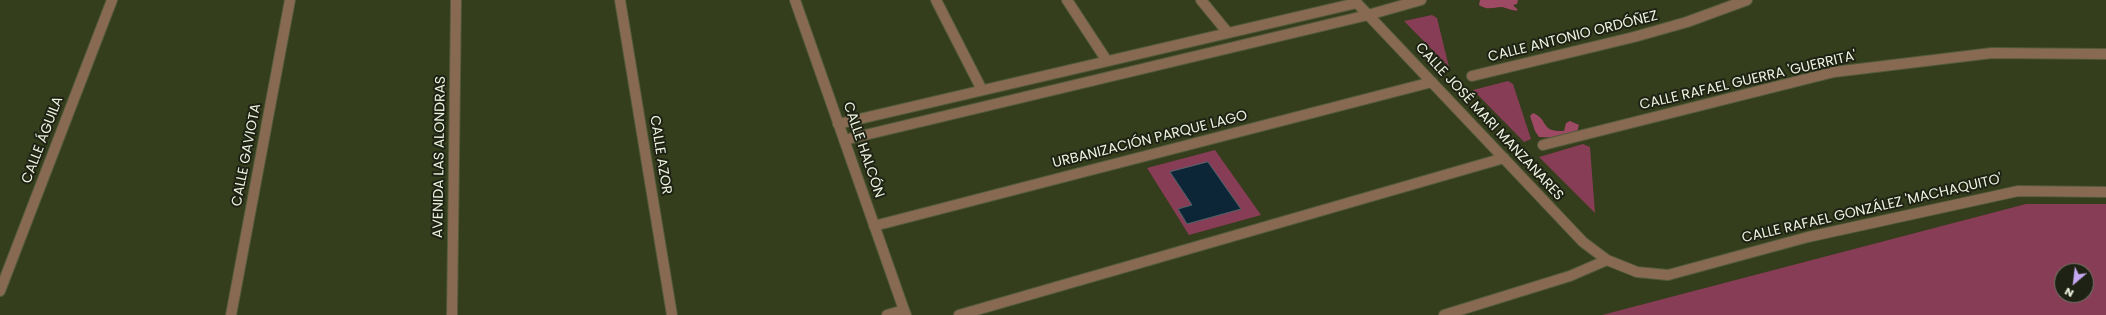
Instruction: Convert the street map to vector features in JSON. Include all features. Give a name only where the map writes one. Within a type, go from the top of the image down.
[{"type":"street","name":"CALLE ÁGUILA","points":[[0,291],[112,0]]},
{"type":"street","name":"CALLE GAVIOTA","points":[[231,315],[290,0]]},
{"type":"street","name":"AVENIDA LAS ALONDRAS","points":[[452,315],[456,0]]},
{"type":"street","name":"CALLE AZOR","points":[[620,0],[672,315]]},
{"type":"street","name":"CALLE HALCÓN","points":[[795,0],[905,312]]},
{"type":"street","points":[[936,0],[982,90]]},
{"type":"street","points":[[1067,0],[1107,61]]},
{"type":"street","points":[[1201,0],[1228,33]]},
{"type":"street","points":[[844,140],[1368,15],[1421,0]]},
{"type":"street","name":"CALLE ANTONIO ORDÓÑEZ","points":[[1472,76],[1634,37],[1687,22],[1747,0]]},
{"type":"street","points":[[838,124],[1228,33],[1355,1]]},
{"type":"street","name":"CALLE JOSÉ MARI MANZANARES","points":[[1355,1],[1583,242],[1607,260]]},
{"type":"street","name":"CALLE RAFAEL GUERRA 'GUERRITA'","points":[[1543,146],[1834,72],[1905,62],[1992,53],[2106,54]]},
{"type":"street","name":"URBANIZACIÓN PARQUE LAGO","points":[[874,226],[1432,82]]},
{"type":"street","points":[[959,315],[1478,168],[1504,158]]},
{"type":"street","name":"CALLE RAFAEL GONZÁLEZ 'MACHAQUITO'","points":[[1607,260],[1637,272],[1668,274],[1808,237],[2018,191],[2106,192]]},
{"type":"street","points":[[1444,315],[1570,276],[1592,268],[1607,260]]},
{"type":"street","points":[[887,315],[905,312]]},
{"type":"shaded area","points":[[1480,0],[1518,0],[1517,4],[1513,5],[1518,10],[1502,7],[1485,8],[1479,5]]},
{"type":"shaded area","points":[[1432,15],[1437,18],[1449,67],[1404,21]]},
{"type":"shaded area","points":[[1508,81],[1513,84],[1531,139],[1524,142],[1473,90]]},
{"type":"shaded area","points":[[1533,113],[1542,119],[1551,130],[1564,131],[1566,123],[1570,121],[1579,125],[1577,132],[1561,138],[1539,137],[1535,131],[1530,116]]},
{"type":"shaded area","points":[[1583,144],[1590,147],[1595,213],[1539,157]]},
{"type":"shaded area","points":[[1215,150],[1261,215],[1189,235],[1147,168]]},
{"type":"shaded area","points":[[2026,204],[2106,204],[2106,315],[1602,315]]},
{"type":"water","points":[[1208,162],[1241,209],[1187,224],[1178,209],[1192,205],[1170,172]]}]
